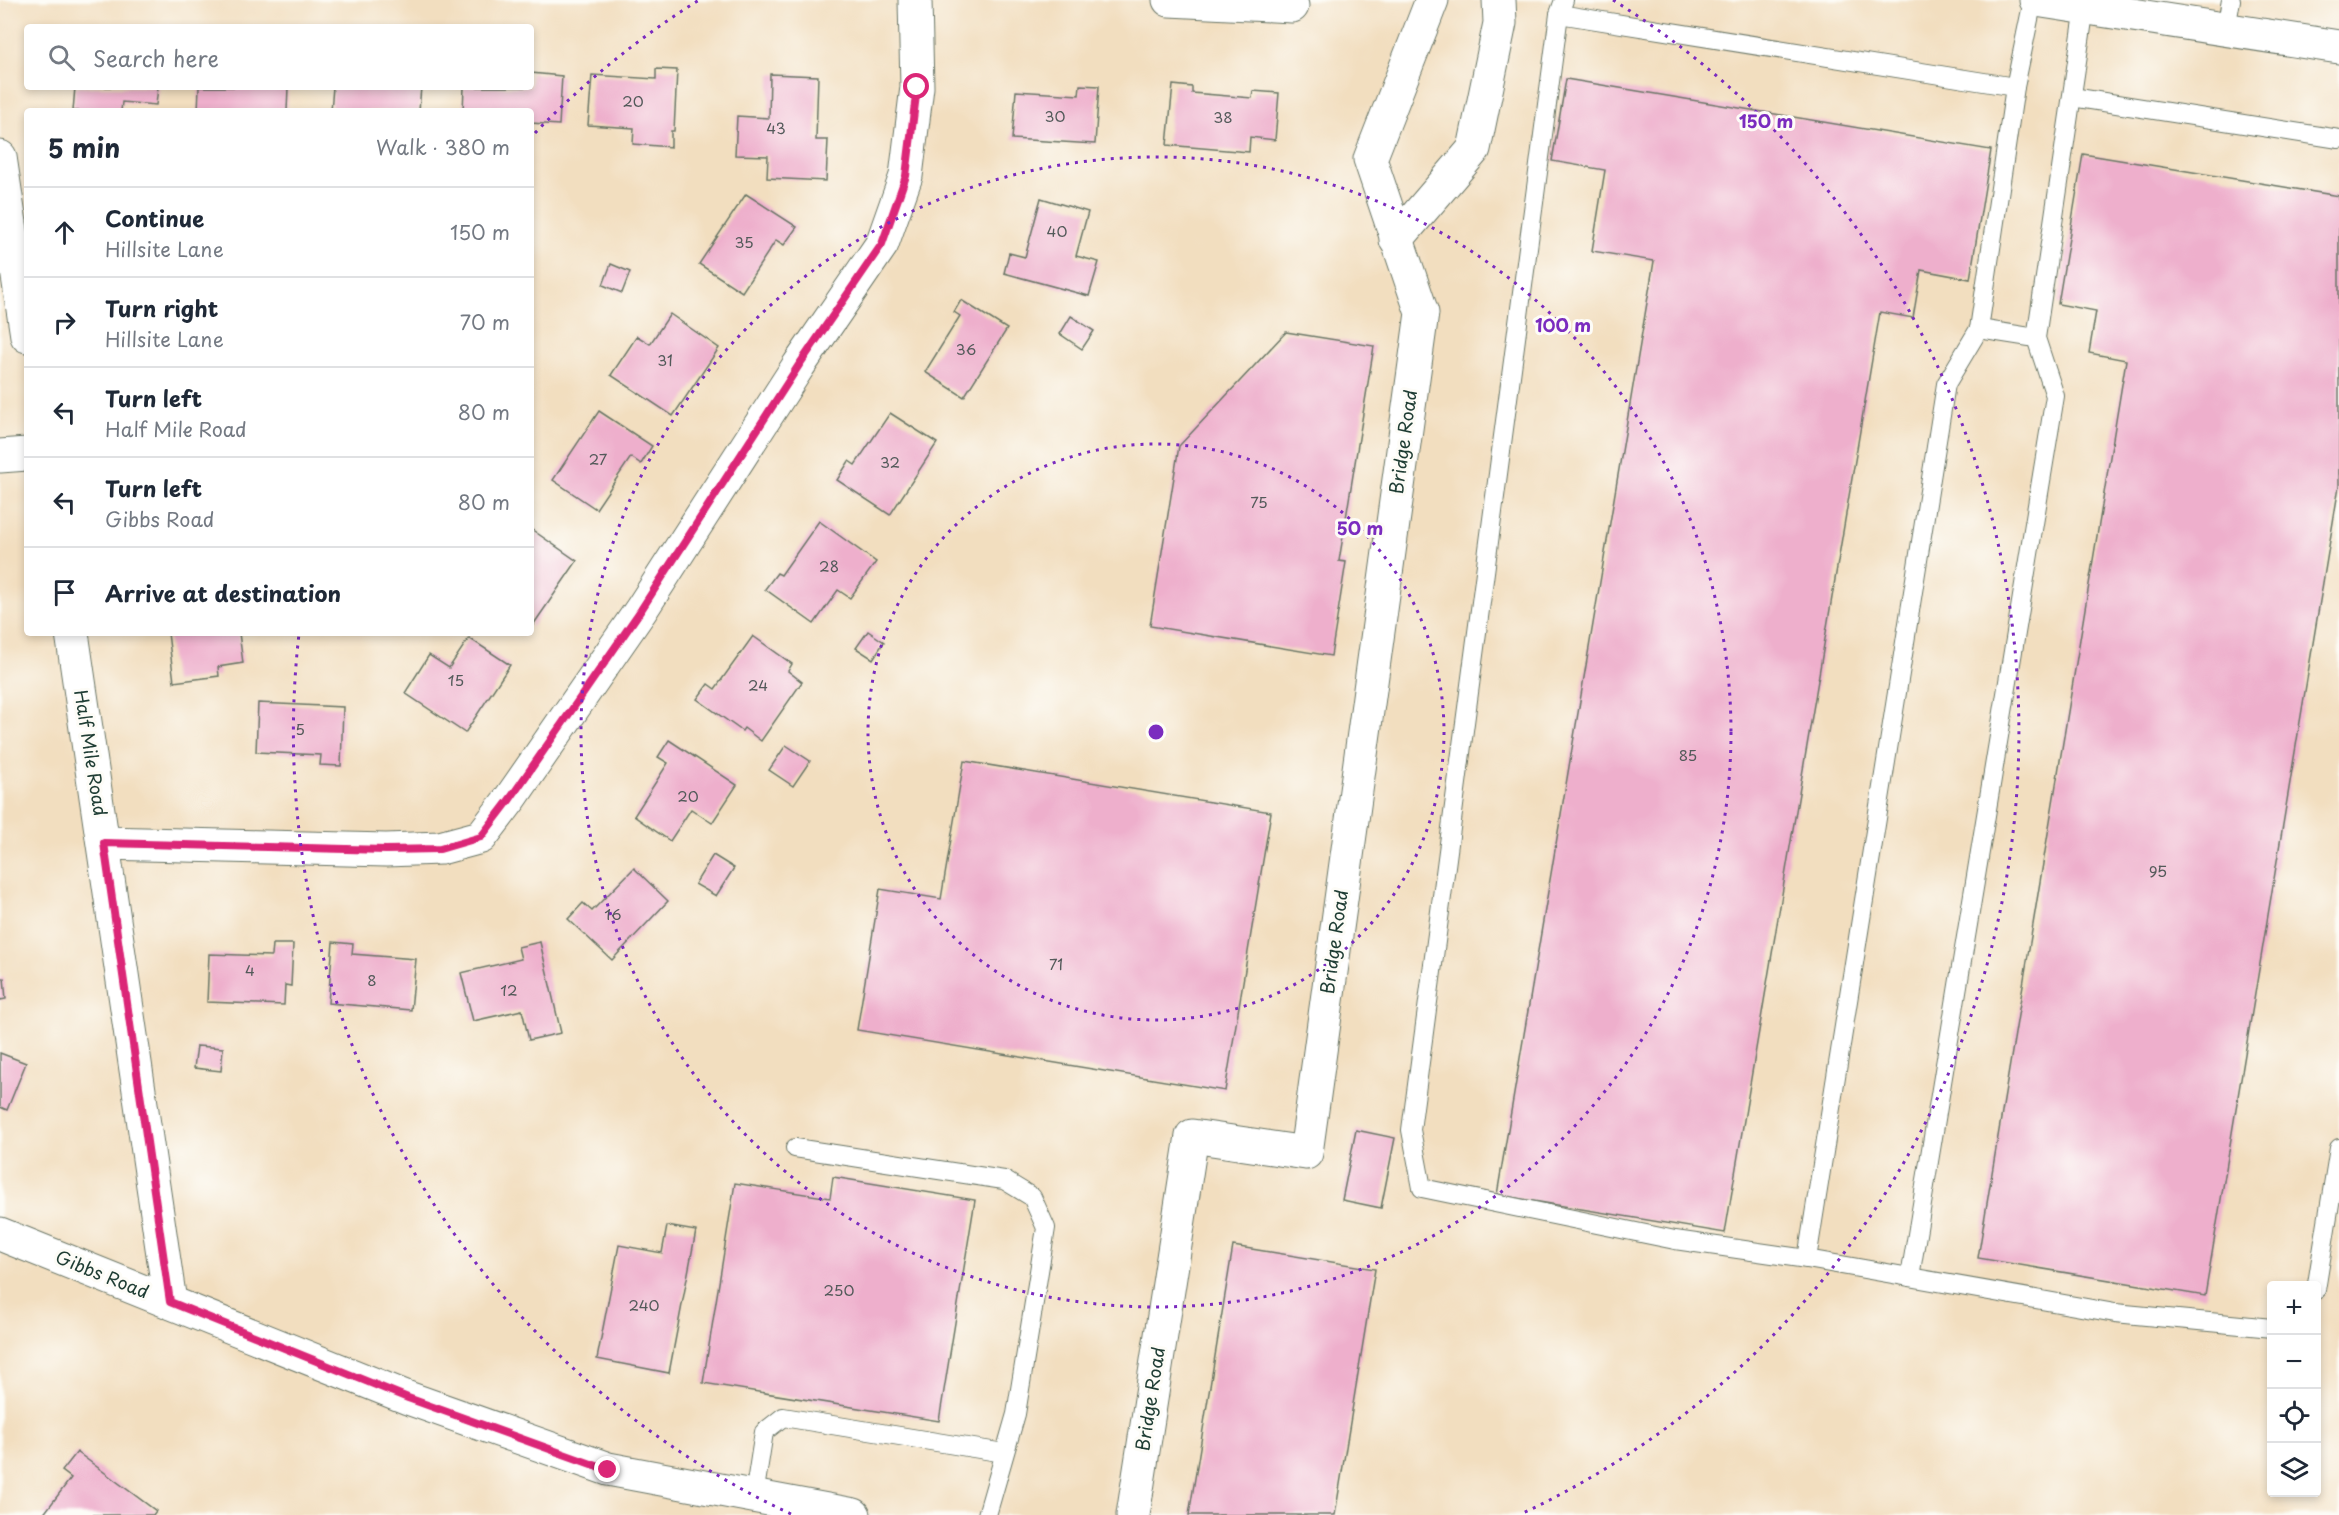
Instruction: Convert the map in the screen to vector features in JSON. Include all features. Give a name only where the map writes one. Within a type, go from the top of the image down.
[{"type":"street","points":[[104,843],[386,850],[440,849],[481,837],[510,799],[641,610],[799,365],[882,244],[906,176],[917,87],[915,0]]},
{"type":"street","points":[[1169,0],[1292,6]]},
{"type":"street","name":"Bridge Road","points":[[1133,1515],[1192,1136],[1306,1153],[1422,313],[1370,159],[1432,0]]},
{"type":"street","points":[[1396,240],[1474,149],[1500,23],[1499,0]]},
{"type":"street","points":[[2035,0],[2085,7],[2228,15],[2339,46]]},
{"type":"street","points":[[0,157],[24,316]]},
{"type":"street","points":[[0,456],[24,454]]},
{"type":"street","name":"Half Mile Road","points":[[72,636],[170,1302]]},
{"type":"street","name":"Gibbs Road","points":[[0,1234],[408,1398],[608,1470],[854,1515]]},
{"type":"lane","points":[[1807,1259],[1946,384],[1979,329],[2015,87],[2035,0]]},
{"type":"lane","points":[[2015,87],[1561,7],[1411,1130],[1422,1188],[1675,1240],[1807,1259],[2115,1313],[2267,1328]]},
{"type":"lane","points":[[1910,1277],[2055,396],[2036,338],[2085,7]]},
{"type":"lane","points":[[2072,97],[2339,139]]},
{"type":"lane","points":[[1979,329],[2036,338]]},
{"type":"lane","points":[[795,1148],[1004,1180],[1032,1197],[1046,1228],[1016,1414],[987,1515]]},
{"type":"lane","points":[[2317,1281],[2339,1148]]},
{"type":"lane","points":[[754,1496],[764,1432],[783,1417],[1004,1453]]},
{"type":"building","points":[[656,69],[677,70],[671,147],[633,144],[634,128],[588,125],[592,75],[656,79]]},
{"type":"building","points":[[534,73],[562,76],[559,125],[534,123],[534,108],[463,108],[464,90],[534,90]]},
{"type":"building","points":[[770,74],[818,76],[816,140],[828,140],[826,181],[767,178],[768,156],[735,155],[737,116],[769,118]]},
{"type":"building","points":[[1566,79],[1991,150],[1970,279],[1921,270],[1913,318],[1880,312],[1725,1233],[1497,1195],[1654,261],[1592,251],[1605,170],[1552,161]]},
{"type":"building","points":[[1080,85],[1099,86],[1095,144],[1012,139],[1016,91],[1079,95]]},
{"type":"building","points":[[1173,85],[1192,87],[1192,93],[1252,98],[1253,91],[1279,93],[1275,140],[1250,137],[1249,152],[1167,145]]},
{"type":"building","points":[[75,90],[158,90],[156,105],[122,102],[121,108],[73,108]]},
{"type":"building","points":[[199,90],[288,90],[287,108],[198,108]]},
{"type":"building","points":[[333,90],[421,90],[419,108],[331,108]]},
{"type":"building","points":[[2083,154],[2339,196],[2339,486],[2205,1296],[1978,1258],[2126,360],[2089,353],[2096,311],[2058,304]]},
{"type":"building","points":[[746,194],[797,227],[784,245],[776,240],[742,292],[699,264]]},
{"type":"building","points":[[1041,198],[1088,212],[1076,256],[1099,262],[1089,296],[1004,273],[1009,253],[1025,257]]},
{"type":"building","points":[[611,264],[630,272],[622,293],[603,285]]},
{"type":"building","points":[[961,300],[1007,329],[964,397],[925,372],[960,316],[954,312]]},
{"type":"building","points":[[670,314],[719,348],[673,416],[611,375],[637,336],[650,344]]},
{"type":"building","points":[[1071,316],[1094,331],[1082,349],[1060,334]]},
{"type":"building","points":[[1286,332],[1374,346],[1339,561],[1346,562],[1331,656],[1150,626],[1179,446]]},
{"type":"building","points":[[599,411],[652,446],[641,464],[631,457],[596,509],[553,480]]},
{"type":"building","points":[[890,413],[937,443],[890,515],[837,480],[849,461],[855,465]]},
{"type":"building","points":[[819,521],[876,562],[850,598],[838,590],[814,624],[765,589],[777,573],[781,575]]},
{"type":"building","points":[[534,531],[577,561],[534,624]]},
{"type":"building","points":[[868,631],[884,642],[873,659],[856,648]]},
{"type":"building","points":[[168,636],[239,636],[243,663],[218,667],[219,676],[174,682]]},
{"type":"building","points":[[753,636],[792,664],[788,671],[802,682],[761,741],[744,728],[742,731],[697,699],[708,684],[715,689]]},
{"type":"building","points":[[469,638],[510,665],[465,733],[405,693],[429,655],[449,668]]},
{"type":"building","points":[[258,703],[343,707],[341,766],[320,765],[321,755],[256,752]]},
{"type":"building","points":[[669,740],[737,785],[712,823],[691,809],[670,841],[634,816],[668,763],[658,757]]},
{"type":"building","points":[[786,745],[810,761],[793,786],[769,770]]},
{"type":"building","points":[[964,761],[1271,812],[1225,1091],[857,1030],[880,889],[941,899]]},
{"type":"building","points":[[713,855],[734,868],[716,896],[695,884]]},
{"type":"building","points":[[634,868],[668,901],[612,960],[568,919],[583,903],[592,911]]},
{"type":"building","points":[[333,942],[353,944],[352,954],[416,959],[411,1010],[328,1003]]},
{"type":"building","points":[[540,942],[561,1033],[529,1040],[522,1010],[473,1021],[461,973],[521,959],[518,947]]},
{"type":"building","points":[[273,944],[293,944],[291,986],[285,985],[284,1005],[207,1002],[209,954],[272,956]]},
{"type":"building","points":[[0,978],[4,978],[6,999],[0,1000]]},
{"type":"building","points":[[197,1046],[223,1048],[221,1071],[194,1068]]},
{"type":"building","points":[[0,1053],[26,1063],[7,1110],[0,1107]]},
{"type":"building","points":[[1356,1130],[1395,1138],[1381,1208],[1342,1200]]},
{"type":"building","points":[[833,1177],[975,1200],[939,1421],[703,1383],[735,1183],[830,1198]]},
{"type":"building","points":[[667,1226],[696,1231],[669,1373],[597,1359],[619,1245],[662,1253]]},
{"type":"building","points":[[1233,1246],[1375,1269],[1335,1515],[1189,1515]]},
{"type":"building","points":[[77,1452],[156,1511],[153,1515],[43,1515],[71,1478],[62,1471]]},
{"type":"route","points":[[608,1470],[408,1398],[170,1302],[104,843],[386,850],[440,849],[481,837],[510,799],[641,610],[799,365],[882,244],[906,176],[917,87]]}]
